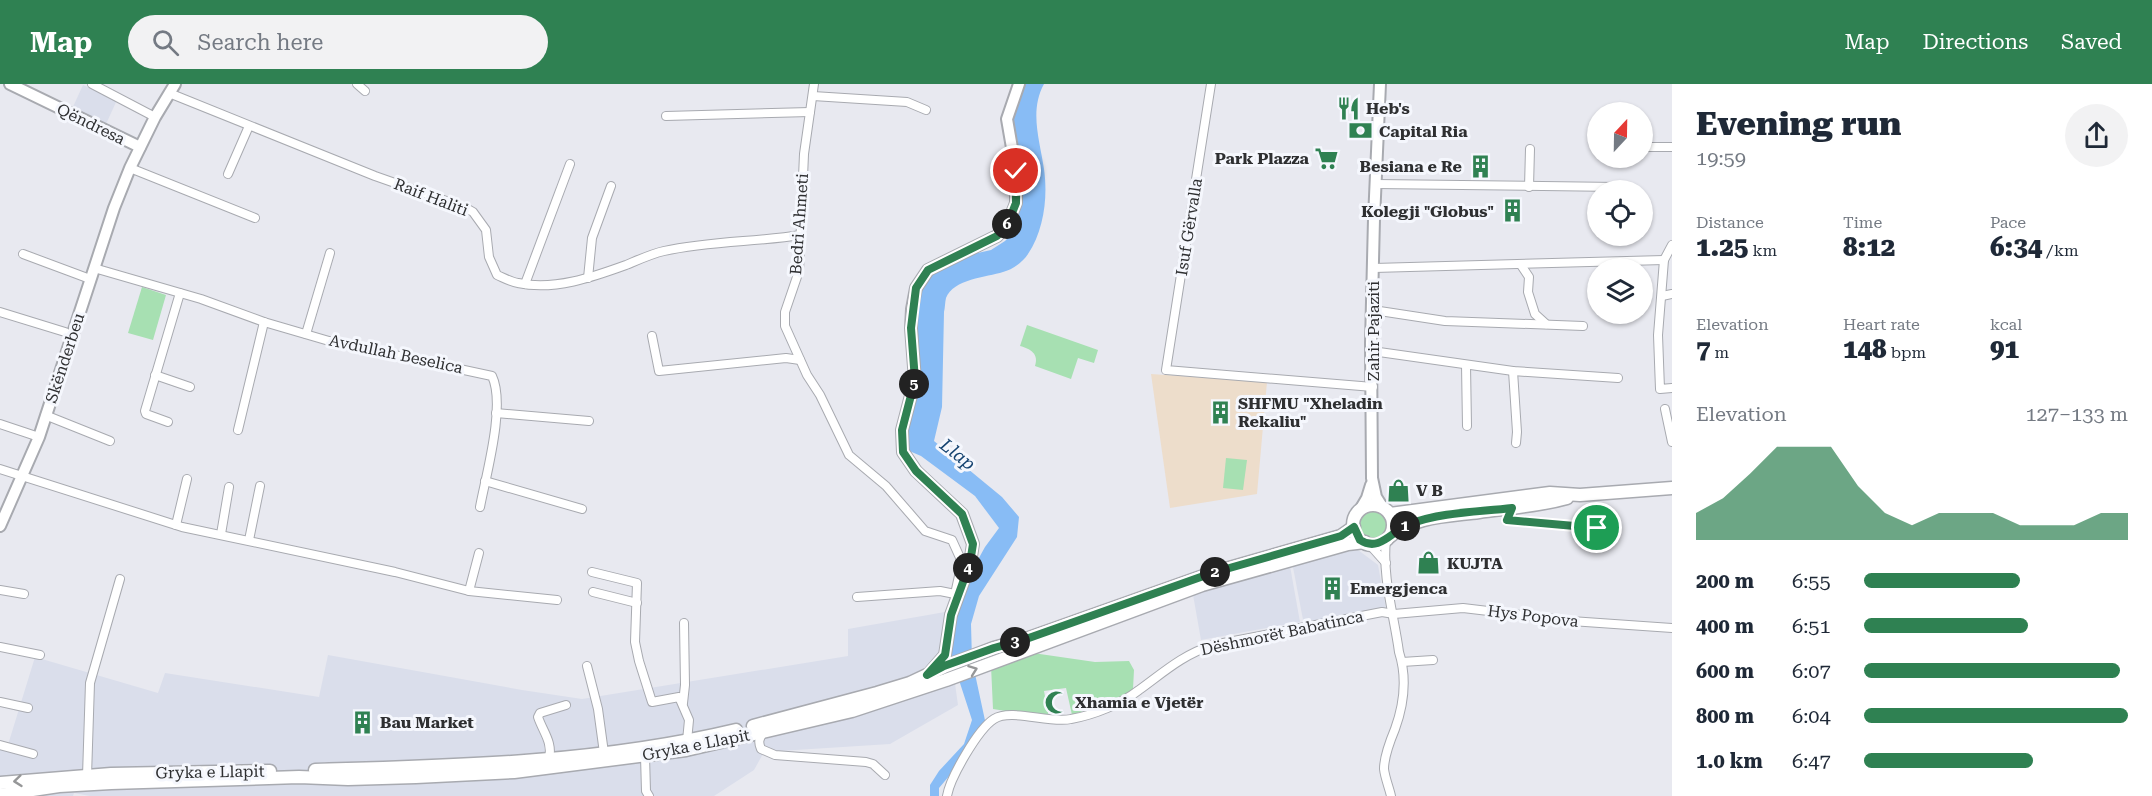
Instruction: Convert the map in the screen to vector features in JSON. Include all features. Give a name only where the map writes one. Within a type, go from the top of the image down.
[{"type":"main road","points":[[940,665],[945,655],[951,615],[970,563],[973,544],[962,514],[916,471],[903,452],[902,430],[915,380],[911,328],[912,309],[916,288],[928,270],[997,236],[1008,223],[1016,203],[1016,171],[1007,119],[1019,84]]},
{"type":"main road","name":"Zahir Pajaziti","points":[[1380,84],[1372,351],[1372,478],[1376,497],[1387,511]]},
{"type":"main road","name":"Qëndresa","points":[[16,85],[140,147]]},
{"type":"main road","name":"Skënderbeu","points":[[1,520],[39,437],[73,338],[90,279],[130,168],[172,88]]},
{"type":"main road","name":"Zahir Pajaziti","points":[[1360,510],[1367,498],[1372,478]]},
{"type":"main road","points":[[1580,495],[1542,505],[1424,520],[1400,528],[1378,544],[1367,543],[1357,536],[1354,527],[1355,518],[1360,510],[1370,505],[1387,511],[1550,494],[1580,495],[1672,488]]},
{"type":"main road","points":[[1387,511],[1393,523],[1388,538]]},
{"type":"main road","name":"Gryka e Llapit","points":[[763,729],[910,683],[927,675],[940,665],[1026,639],[1212,573],[1341,536],[1354,527]]},
{"type":"main road","name":"Gryka e Llapit","points":[[0,795],[59,786],[111,783],[299,777],[348,779],[514,772],[686,750],[726,737],[852,711],[999,661],[1202,585],[1348,544],[1367,543]]},
{"type":"main road","name":"Gryka e Llapit","points":[[0,783],[87,776],[422,767],[549,759],[726,737]]},
{"type":"street","points":[[92,84],[155,117]]},
{"type":"street","points":[[357,84],[365,91]]},
{"type":"street","name":"Bedri Ahmeti","points":[[814,84],[803,164],[799,271],[785,312],[785,326],[849,455],[886,486],[925,531],[952,540],[962,562],[955,594],[940,591],[857,597]]},
{"type":"street","name":"Isuf Gërvalla","points":[[1211,84],[1166,370],[1373,387]]},
{"type":"street","name":"Raif Haliti","points":[[172,88],[249,126],[375,176],[466,208],[473,212],[486,230],[489,257],[497,275],[517,283],[545,285],[588,278],[662,251],[698,245],[801,235]]},
{"type":"street","points":[[813,96],[907,102],[926,110]]},
{"type":"street","points":[[666,116],[810,112]]},
{"type":"street","points":[[228,174],[249,126]]},
{"type":"street","points":[[1653,147],[1672,147]]},
{"type":"street","points":[[1529,187],[1530,149]]},
{"type":"street","points":[[525,284],[570,165]]},
{"type":"street","points":[[130,168],[255,218]]},
{"type":"street","points":[[1376,184],[1587,186]]},
{"type":"street","points":[[588,278],[592,238],[611,186]]},
{"type":"street","points":[[1672,245],[1664,260],[1657,343],[1660,389],[1672,388]]},
{"type":"street","points":[[306,334],[330,253]]},
{"type":"street","points":[[22,254],[90,279]]},
{"type":"street","points":[[1374,268],[1664,260]]},
{"type":"street","points":[[1521,265],[1528,276],[1528,292],[1535,314],[1546,324]]},
{"type":"street","name":"Avdullah Beselica","points":[[94,268],[306,334],[492,376],[495,383],[495,427],[480,507]]},
{"type":"street","points":[[168,422],[146,414],[145,411],[180,293]]},
{"type":"street","points":[[1662,296],[1672,294]]},
{"type":"street","points":[[1373,310],[1445,321],[1583,326]]},
{"type":"street","points":[[0,312],[65,332],[73,338]]},
{"type":"street","points":[[238,430],[264,322]]},
{"type":"street","points":[[652,336],[659,371],[786,358],[800,360]]},
{"type":"street","points":[[1372,351],[1513,371],[1616,378]]},
{"type":"street","points":[[1466,365],[1467,426]]},
{"type":"street","points":[[1513,371],[1516,443]]},
{"type":"street","points":[[155,375],[190,387]]},
{"type":"street","points":[[1665,409],[1672,442]]},
{"type":"street","points":[[496,413],[589,421]]},
{"type":"street","points":[[46,414],[110,441]]},
{"type":"street","points":[[0,424],[39,437]]},
{"type":"street","points":[[0,469],[176,525],[469,591],[557,600]]},
{"type":"street","points":[[176,525],[187,479]]},
{"type":"street","points":[[485,481],[582,509]]},
{"type":"street","points":[[249,540],[260,486]]},
{"type":"street","points":[[221,534],[229,488]]},
{"type":"street","points":[[1512,508],[1507,520],[1597,528]]},
{"type":"street","points":[[1388,538],[1386,563],[1402,662],[1402,705],[1389,744],[1384,770],[1391,796]]},
{"type":"street","points":[[1367,543],[1386,563]]},
{"type":"street","points":[[469,591],[479,553]]},
{"type":"street","points":[[592,572],[638,584],[635,642],[639,661],[652,702],[679,698],[689,720],[687,741]]},
{"type":"street","points":[[87,776],[90,683],[120,579]]},
{"type":"street","points":[[0,590],[24,594]]},
{"type":"street","points":[[593,591],[637,603]]},
{"type":"street","name":"Hys Popova","points":[[1394,614],[1463,608],[1552,619],[1672,628]]},
{"type":"street","name":"Dëshmorët Babatinca","points":[[947,796],[952,779],[977,736],[994,719],[1010,715],[1050,721],[1071,720],[1112,705],[1138,691],[1159,673],[1195,651],[1213,645],[1382,612],[1394,614]]},
{"type":"street","points":[[684,623],[686,685],[684,710]]},
{"type":"street","points":[[0,647],[40,655]]},
{"type":"street","points":[[1402,662],[1433,660]]},
{"type":"street","points":[[587,666],[598,709],[604,753]]},
{"type":"street","points":[[0,702],[28,708]]},
{"type":"street","points":[[549,759],[550,743],[538,717],[540,713],[566,705]]},
{"type":"street","points":[[763,729],[759,738],[761,749],[775,755],[866,762],[873,764],[885,775]]},
{"type":"street","points":[[0,745],[33,754]]},
{"type":"street","points":[[645,756],[646,791],[649,796]]},
{"type":"shaded area","points":[[83,85],[117,100],[106,124],[72,109]]},
{"type":"shaded area","points":[[1151,374],[1267,382],[1257,494],[1170,508]]},
{"type":"shaded area","points":[[1358,550],[1378,565],[1386,609],[1304,625],[1292,562]]},
{"type":"shaded area","points":[[1290,566],[1300,622],[1201,640],[1192,589]]},
{"type":"shaded area","points":[[945,612],[958,705],[890,744],[764,752],[754,770],[714,796],[90,796],[74,793],[73,796],[0,796],[0,746],[7,748],[35,657],[158,693],[165,673],[319,697],[328,655],[582,699],[848,656],[848,629]]},
{"type":"green space","points":[[142,287],[166,295],[153,340],[128,333]]},
{"type":"green space","points":[[1027,325],[1098,350],[1094,363],[1078,358],[1071,379],[1035,366],[1035,355],[1020,346]]},
{"type":"green space","points":[[1226,458],[1247,460],[1243,490],[1223,488]]},
{"type":"green space","points":[[1373,510],[1383,514],[1387,524],[1383,534],[1373,538],[1363,534],[1359,524],[1363,514]]},
{"type":"green space","points":[[1026,652],[1095,662],[1129,661],[1134,670],[1133,689],[1124,696],[1072,715],[1066,688],[1044,691],[1049,718],[993,709],[991,666]]},
{"type":"water","points":[[1020,84],[1044,84],[1036,115],[1045,180],[1044,213],[1038,235],[1023,260],[1006,271],[963,283],[950,292],[946,298],[942,407],[934,441],[1002,497],[1019,517],[1017,537],[979,596],[971,624],[972,660],[986,725],[983,736],[939,788],[939,796],[930,796],[930,785],[939,771],[964,744],[972,720],[959,680],[948,661],[959,594],[985,547],[999,528],[975,496],[921,456],[907,450],[907,426],[917,394],[920,364],[916,308],[922,285],[931,273],[960,257],[991,250],[1013,233],[1023,197],[1011,109]]},
{"type":"place","name":"Heb's","points":[[1348,108]]},
{"type":"place","name":"Capital Ria","points":[[1361,131]]},
{"type":"place","name":"Park Plazza","points":[[1327,158]]},
{"type":"place","name":"Besiana e Re","points":[[1480,166]]},
{"type":"place","name":"Kolegji \"Globus\"","points":[[1512,211]]},
{"type":"place","name":"SHFMU \"Xheladin Rekaliu\"","points":[[1220,412]]},
{"type":"place","name":"V B","points":[[1398,490]]},
{"type":"place","name":"KUJTA","points":[[1429,563]]},
{"type":"place","name":"Emergjenca","points":[[1332,588]]},
{"type":"place","name":"Xhamia e Vjetër","points":[[1057,702]]},
{"type":"place","name":"Bau Market","points":[[362,722]]},
{"type":"route","points":[[1016,171],[1016,203],[1008,223],[997,236],[928,270],[916,288],[912,309],[911,328],[915,380],[902,430],[903,452],[916,471],[962,514],[973,544],[970,563],[951,615],[945,655],[927,675],[944,666],[1182,583],[1341,536],[1354,527],[1360,540],[1369,544],[1378,544],[1400,528],[1424,520],[1512,508],[1507,520],[1597,528]]},
{"type":"water label","name":"Llap","points":[[958,454]]}]
